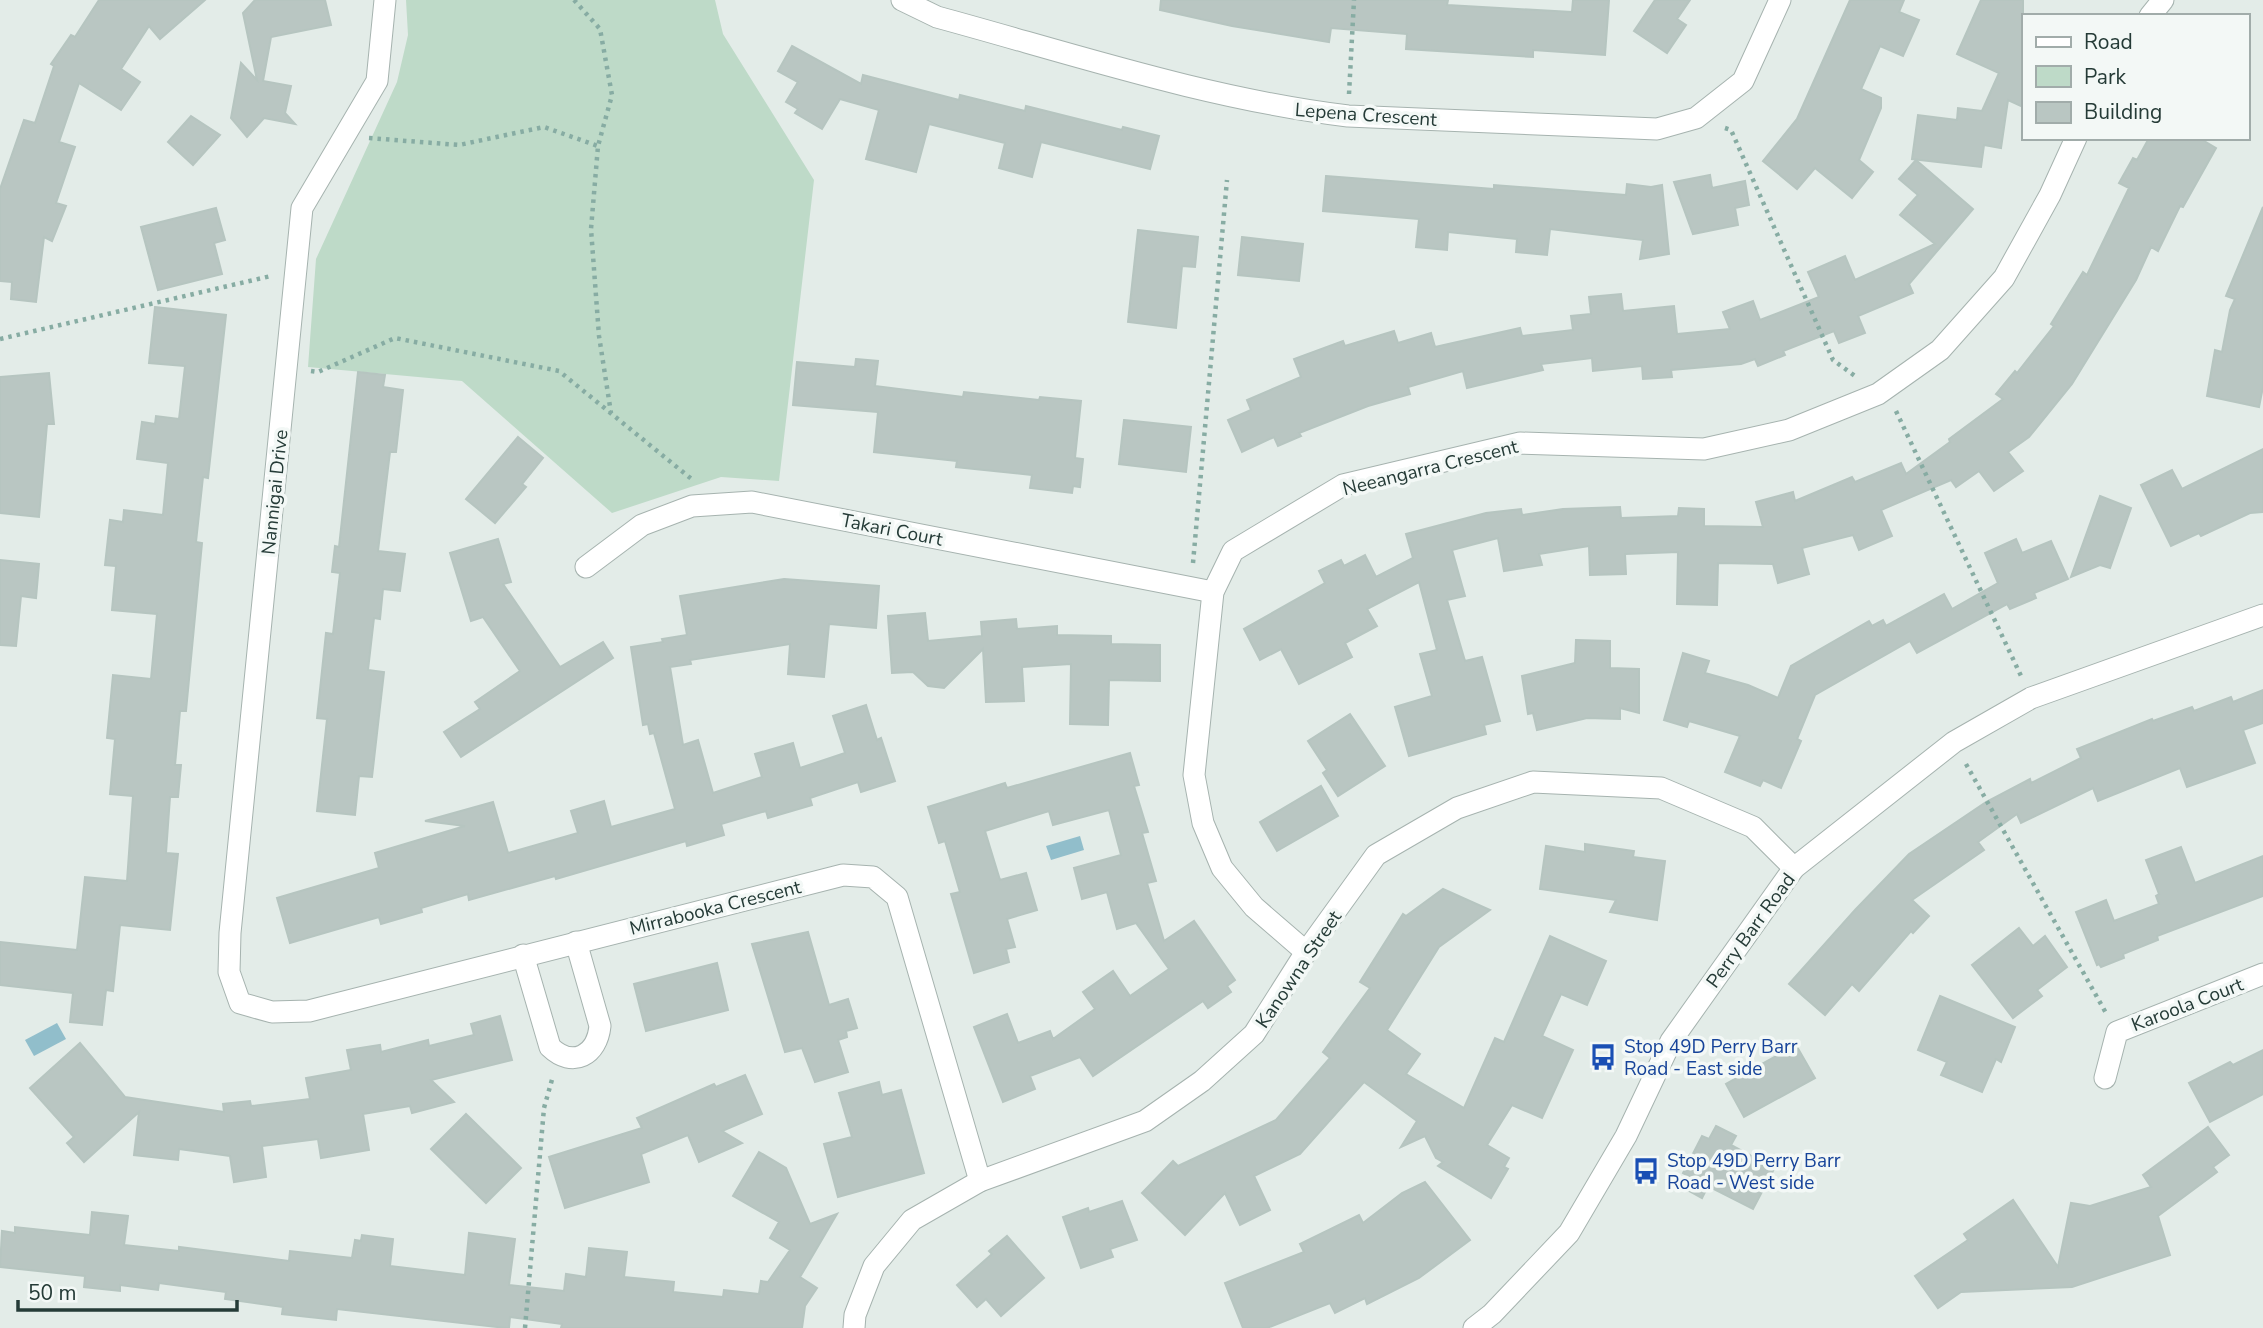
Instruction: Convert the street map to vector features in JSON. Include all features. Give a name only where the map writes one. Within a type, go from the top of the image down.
[{"type":"street","name":"Nannigai Drive","points":[[240,1003],[229,972],[230,933],[302,208],[377,81],[385,0]]},
{"type":"street","name":"Lepena Crescent","points":[[902,0],[937,17],[1210,92],[1297,110],[1348,116],[1657,129],[1696,118],[1743,80],[1780,0]]},
{"type":"street","points":[[2152,14],[2163,0]]},
{"type":"street","name":"Neeangarra Crescent","points":[[1306,952],[1254,907],[1222,868],[1203,823],[1194,775],[1213,592],[1233,551],[1343,485],[1520,443],[1704,449],[1789,430],[1878,394],[1940,350],[2004,278],[2050,195],[2075,140]]},
{"type":"street","name":"Takari Court","points":[[586,568],[642,525],[692,506],[752,502],[1213,592]]},
{"type":"street","name":"Perry Barr Road","points":[[1474,1328],[1492,1314],[1569,1233],[1626,1136],[1671,1041],[1794,868],[1954,742],[2031,698],[2263,615]]},
{"type":"street","name":"Kanowna Street","points":[[854,1328],[855,1315],[874,1266],[912,1220],[980,1181],[1145,1121],[1202,1082],[1254,1034],[1306,952],[1376,855],[1457,808],[1533,782],[1661,788],[1753,827],[1794,868]]},
{"type":"street","name":"Mirrabooka Crescent","points":[[240,1003],[272,1012],[309,1011],[844,875],[873,877],[897,897],[980,1181]]},
{"type":"street","points":[[523,955],[550,1047],[559,1055],[571,1058],[589,1053],[598,1041],[600,1026],[576,942]]},
{"type":"street","name":"Karoola Court","points":[[2105,1078],[2117,1032],[2263,974]]},
{"type":"path","points":[[574,0],[600,29],[612,96],[598,146],[592,229],[599,336],[611,414]]},
{"type":"path","points":[[1348,116],[1354,0]]},
{"type":"path","points":[[344,136],[459,145],[544,127],[598,146]]},
{"type":"path","points":[[1191,589],[1227,180]]},
{"type":"path","points":[[0,339],[296,270]]},
{"type":"path","points":[[286,368],[318,372],[395,338],[559,372],[722,503]]},
{"type":"path","points":[[1954,742],[2117,1032]]},
{"type":"path","points":[[525,1328],[544,1108],[559,1055]]},
{"type":"green space","points":[[406,0],[715,0],[723,34],[814,180],[779,481],[721,477],[612,513],[462,381],[308,367],[316,259],[397,82],[408,35]]},
{"type":"water","points":[[1080,836],[1084,850],[1051,860],[1046,846]]},
{"type":"water","points":[[57,1023],[66,1039],[34,1056],[25,1040]]},
{"type":"building","points":[[99,0],[205,0],[160,39],[149,26],[121,69],[140,82],[121,110],[79,83],[59,142],[75,147],[56,203],[66,206],[52,241],[44,237],[36,302],[11,299],[12,282],[0,281],[0,189],[24,120],[35,123],[54,66],[51,64],[71,35],[75,37]]},
{"type":"building","points":[[255,0],[325,0],[331,25],[271,37],[263,81],[291,86],[285,113],[295,124],[264,118],[247,137],[231,118],[241,63],[257,80],[243,13]]},
{"type":"building","points":[[1161,0],[1448,0],[1447,5],[1572,12],[1573,0],[1609,0],[1605,55],[1533,50],[1533,57],[1406,49],[1407,34],[1331,28],[1329,42],[1232,26],[1160,10]]},
{"type":"building","points":[[1655,0],[1690,0],[1677,19],[1686,25],[1667,53],[1634,31]]},
{"type":"building","points":[[1850,0],[1904,0],[1899,12],[1919,20],[1903,56],[1880,46],[1861,89],[1881,98],[1881,108],[1859,160],[1873,172],[1852,198],[1815,168],[1797,189],[1763,161],[1797,119]]},
{"type":"building","points":[[1981,0],[2023,0],[2022,107],[2008,100],[2001,148],[1984,145],[1981,167],[1912,159],[1918,115],[1957,120],[1958,108],[1982,111],[1999,73],[1957,54]]},
{"type":"building","points":[[792,46],[861,84],[863,75],[959,100],[960,95],[1025,111],[1026,106],[1122,130],[1123,127],[1159,136],[1150,169],[1041,142],[1032,177],[999,168],[1005,143],[929,124],[916,172],[866,159],[879,110],[840,99],[822,129],[795,113],[798,109],[786,102],[798,82],[778,71]]},
{"type":"building","points":[[191,116],[220,135],[193,165],[168,142]]},
{"type":"building","points":[[2148,140],[2202,140],[2216,148],[2183,207],[2180,206],[2158,251],[2151,247],[2136,280],[2072,384],[2029,437],[2008,452],[2023,471],[1994,491],[1979,471],[1956,487],[1951,480],[1881,510],[1892,536],[1859,550],[1853,535],[1802,548],[1809,574],[1778,583],[1773,564],[1718,563],[1717,605],[1677,604],[1678,552],[1625,554],[1626,574],[1590,575],[1589,546],[1539,554],[1542,565],[1504,571],[1498,538],[1452,550],[1465,596],[1447,600],[1465,661],[1482,657],[1500,721],[1484,725],[1486,734],[1409,756],[1395,707],[1432,696],[1420,654],[1437,650],[1419,582],[1367,609],[1377,626],[1345,643],[1352,657],[1299,684],[1281,649],[1260,660],[1244,629],[1325,583],[1319,571],[1341,560],[1344,566],[1365,555],[1376,577],[1413,558],[1406,534],[1486,513],[1521,509],[1522,515],[1563,509],[1620,507],[1621,518],[1678,516],[1679,508],[1704,509],[1704,526],[1763,527],[1756,502],[1793,492],[1795,501],[1852,477],[1855,482],[1901,463],[1906,474],[2003,399],[1996,394],[2015,371],[2017,373],[2054,326],[2051,324],[2083,272],[2087,275],[2129,188],[2119,183],[2133,158],[2137,160]]},
{"type":"building","points":[[1916,160],[1973,209],[1909,284],[1913,293],[1858,316],[1865,333],[1839,343],[1834,331],[1783,351],[1785,355],[1758,366],[1755,359],[1741,364],[1671,370],[1672,377],[1643,379],[1642,366],[1593,371],[1592,358],[1541,364],[1543,370],[1467,388],[1463,371],[1408,387],[1410,394],[1368,406],[1299,433],[1301,436],[1278,446],[1274,437],[1242,452],[1228,420],[1251,410],[1247,400],[1301,377],[1294,359],[1343,341],[1345,346],[1394,331],[1398,343],[1431,333],[1435,347],[1520,328],[1522,336],[1573,330],[1571,316],[1591,314],[1589,297],[1621,294],[1623,311],[1674,306],[1677,334],[1730,329],[1723,312],[1753,301],[1760,320],[1819,297],[1808,272],[1845,256],[1855,280],[1935,244],[1900,215],[1918,195],[1899,179]]},
{"type":"building","points":[[1710,175],[1712,188],[1745,181],[1749,205],[1735,208],[1738,225],[1693,234],[1674,182]]},
{"type":"building","points":[[1326,176],[1494,189],[1494,185],[1626,195],[1627,184],[1651,187],[1662,185],[1669,254],[1640,259],[1643,240],[1550,229],[1547,255],[1516,252],[1517,239],[1448,232],[1447,250],[1416,247],[1419,219],[1323,211]]},
{"type":"building","points":[[2263,207],[2263,387],[2259,407],[2207,396],[2215,350],[2222,352],[2230,310],[2235,299],[2226,296]]},
{"type":"building","points":[[216,208],[225,240],[214,243],[222,274],[158,290],[141,227]]},
{"type":"building","points":[[1138,230],[1198,237],[1195,267],[1182,266],[1176,328],[1128,322]]},
{"type":"building","points":[[1242,237],[1303,244],[1299,281],[1238,275]]},
{"type":"building","points":[[155,307],[226,315],[208,478],[203,477],[196,542],[202,543],[186,711],[180,711],[175,765],[181,765],[178,797],[170,797],[166,853],[178,854],[170,930],[120,925],[113,991],[106,990],[102,1025],[70,1022],[73,993],[0,985],[0,942],[77,950],[85,877],[127,881],[133,796],[110,794],[115,739],[107,738],[113,675],[151,679],[157,614],[112,610],[116,566],[105,565],[110,520],[123,522],[124,510],[163,515],[168,463],[137,459],[142,422],[155,424],[156,416],[179,419],[185,366],[149,363]]},
{"type":"building","points":[[856,359],[878,361],[875,386],[963,397],[964,392],[1039,400],[1040,397],[1081,401],[1075,458],[1083,459],[1080,487],[1073,486],[1072,493],[1030,488],[1032,475],[956,467],[957,461],[874,452],[878,412],[793,405],[797,362],[855,367]]},
{"type":"building","points":[[358,372],[385,375],[383,387],[403,390],[396,452],[390,452],[378,551],[405,554],[400,591],[383,589],[380,619],[374,618],[368,670],[384,672],[372,777],[359,776],[355,815],[317,811],[327,719],[317,718],[326,633],[333,634],[340,573],[332,572],[335,546],[339,547]]},
{"type":"building","points":[[49,373],[54,424],[47,424],[39,517],[0,513],[0,377]]},
{"type":"building","points":[[1124,420],[1191,427],[1186,472],[1119,464]]},
{"type":"building","points":[[518,437],[543,458],[522,484],[526,487],[495,523],[466,499]]},
{"type":"building","points":[[2263,449],[2263,512],[2250,513],[2201,536],[2199,533],[2171,546],[2141,485],[2172,470],[2182,489]]},
{"type":"building","points":[[2100,496],[2131,508],[2110,568],[2100,565],[2071,577]]},
{"type":"building","points":[[498,539],[511,582],[503,584],[560,667],[603,642],[613,658],[461,757],[444,732],[480,709],[475,702],[520,671],[483,617],[471,621],[450,553]]},
{"type":"building","points":[[2016,539],[2022,553],[2051,541],[2068,579],[2034,593],[2036,598],[2010,609],[2007,604],[1917,653],[1910,641],[1815,695],[1797,739],[1801,741],[1781,788],[1763,780],[1760,786],[1725,772],[1740,736],[1689,721],[1687,727],[1664,720],[1683,653],[1709,661],[1705,673],[1748,685],[1778,698],[1791,666],[1869,621],[1872,626],[1883,620],[1886,626],[1944,594],[1952,609],[1998,583],[1985,553]]},
{"type":"building","points":[[0,560],[39,564],[36,598],[21,596],[16,646],[0,645]]},
{"type":"building","points":[[784,579],[879,586],[876,628],[829,624],[824,677],[788,674],[790,644],[690,660],[691,664],[670,667],[683,745],[698,740],[713,793],[762,777],[755,754],[793,743],[800,768],[845,753],[833,716],[866,705],[877,740],[881,738],[895,781],[861,792],[858,782],[810,798],[812,805],[768,818],[766,811],[721,824],[724,835],[687,846],[686,841],[556,879],[555,876],[469,900],[468,894],[381,924],[379,917],[290,943],[277,898],[379,868],[375,853],[465,826],[425,821],[493,802],[508,853],[578,833],[571,811],[604,801],[611,827],[675,809],[654,733],[650,734],[648,724],[643,725],[631,647],[687,635],[680,596]]},
{"type":"building","points":[[925,613],[928,641],[982,636],[981,622],[1016,619],[1017,629],[1057,626],[1057,635],[1111,636],[1111,644],[1160,645],[1160,681],[1109,680],[1108,725],[1070,724],[1071,664],[1022,667],[1024,701],[986,702],[983,649],[944,688],[928,686],[913,672],[892,673],[888,616]]},
{"type":"building","points":[[1576,640],[1610,641],[1610,668],[1639,669],[1639,713],[1620,708],[1620,719],[1587,718],[1537,730],[1533,713],[1528,714],[1522,676],[1575,663]]},
{"type":"building","points":[[2263,690],[2263,723],[2243,730],[2255,763],[2187,787],[2180,768],[2098,801],[2093,788],[2021,823],[2017,814],[1978,842],[1984,850],[1912,900],[1929,916],[1913,933],[1911,931],[1859,991],[1852,984],[1825,1015],[1789,984],[1909,854],[1986,802],[2030,779],[2031,783],[2081,758],[2077,749],[2152,719],[2153,721],[2192,707],[2194,711],[2231,697],[2233,702]]},
{"type":"building","points":[[1350,714],[1385,766],[1338,796],[1323,773],[1327,770],[1308,741]]},
{"type":"building","points":[[1130,753],[1139,785],[1134,786],[1148,832],[1142,833],[1156,881],[1147,883],[1164,941],[1194,921],[1235,980],[1227,986],[1231,992],[1208,1008],[1203,1001],[1093,1076],[1080,1057],[1030,1076],[1035,1089],[1003,1102],[974,1027],[1007,1014],[1018,1043],[1050,1031],[1053,1039],[1095,1009],[1083,992],[1113,971],[1130,996],[1169,969],[1136,923],[1117,929],[1107,892],[1082,899],[1074,868],[1121,855],[1109,810],[1053,825],[1049,811],[985,831],[1000,880],[1026,873],[1037,910],[1007,919],[1015,947],[1006,949],[1009,962],[974,973],[951,894],[960,892],[945,841],[939,843],[928,807],[1005,783],[1007,788]]},
{"type":"building","points":[[1321,786],[1338,816],[1277,851],[1260,822]]},
{"type":"building","points":[[1585,844],[1634,851],[1633,857],[1665,861],[1657,920],[1610,912],[1616,900],[1540,889],[1546,846],[1585,852]]},
{"type":"building","points":[[2181,847],[2195,883],[2263,856],[2263,896],[2157,936],[2158,940],[2123,954],[2124,958],[2101,967],[2097,965],[2076,912],[2106,900],[2114,921],[2159,904],[2156,896],[2159,894],[2146,860]]},
{"type":"building","points":[[1443,889],[1490,910],[1439,947],[1387,1030],[1420,1054],[1406,1074],[1464,1108],[1495,1038],[1504,1042],[1550,936],[1606,961],[1587,1005],[1561,994],[1542,1036],[1573,1050],[1542,1118],[1512,1105],[1487,1145],[1509,1158],[1504,1167],[1508,1169],[1491,1198],[1438,1166],[1443,1162],[1436,1158],[1425,1136],[1401,1147],[1417,1121],[1364,1082],[1300,1154],[1254,1176],[1270,1210],[1240,1225],[1225,1193],[1185,1235],[1142,1193],[1173,1161],[1178,1166],[1276,1120],[1330,1058],[1323,1052],[1370,988],[1360,982],[1403,914],[1406,916]]},
{"type":"building","points":[[2019,928],[2033,946],[2045,936],[2067,967],[2037,990],[2042,996],[2013,1018],[1972,965]]},
{"type":"building","points":[[808,932],[829,1005],[848,999],[857,1028],[846,1031],[847,1037],[838,1040],[848,1072],[815,1082],[802,1048],[785,1052],[752,944]]},
{"type":"building","points":[[717,963],[728,1010],[646,1031],[634,984]]},
{"type":"building","points":[[1940,996],[2015,1027],[2001,1062],[1996,1059],[1982,1092],[1941,1075],[1947,1062],[1918,1050]]},
{"type":"building","points":[[500,1016],[512,1060],[431,1080],[454,1102],[412,1113],[410,1106],[363,1114],[369,1150],[321,1158],[318,1139],[262,1146],[266,1177],[234,1182],[230,1156],[179,1149],[178,1160],[134,1155],[139,1112],[84,1162],[67,1143],[74,1137],[30,1088],[80,1043],[125,1097],[224,1112],[223,1104],[250,1101],[251,1106],[310,1099],[306,1078],[351,1070],[347,1050],[380,1045],[381,1052],[428,1040],[429,1046],[474,1035],[471,1024]]},
{"type":"building","points":[[1796,1045],[1815,1078],[1744,1117],[1726,1084]]},
{"type":"building","points":[[2263,1050],[2263,1094],[2210,1122],[2189,1083],[2230,1062],[2233,1065]]},
{"type":"building","points":[[745,1075],[762,1114],[722,1131],[742,1143],[699,1162],[688,1135],[641,1154],[649,1182],[565,1208],[549,1157],[642,1128],[637,1118],[714,1084],[716,1087]]},
{"type":"building","points":[[879,1082],[882,1095],[901,1090],[924,1173],[838,1197],[824,1144],[852,1137],[839,1093]]},
{"type":"building","points":[[466,1114],[521,1168],[486,1203],[431,1149]]},
{"type":"building","points":[[1716,1126],[1736,1136],[1731,1145],[1773,1171],[1753,1209],[1708,1186],[1702,1198],[1684,1188],[1690,1177],[1683,1173],[1702,1136],[1709,1139]]},
{"type":"building","points":[[2208,1127],[2229,1155],[2213,1167],[2217,1172],[2158,1216],[2170,1255],[2072,1287],[1961,1292],[1938,1308],[1915,1276],[1968,1240],[1964,1234],[2013,1200],[2058,1267],[2071,1203],[2090,1206],[2151,1187],[2143,1175]]},
{"type":"building","points":[[759,1152],[786,1168],[810,1224],[837,1214],[800,1277],[817,1288],[805,1306],[802,1328],[561,1328],[562,1324],[510,1317],[509,1328],[506,1328],[337,1309],[336,1320],[282,1314],[283,1307],[225,1299],[226,1292],[159,1283],[158,1290],[120,1285],[120,1291],[84,1287],[85,1276],[0,1267],[2,1231],[15,1233],[15,1227],[90,1235],[92,1212],[128,1216],[124,1245],[179,1251],[179,1247],[289,1261],[290,1251],[352,1258],[355,1240],[361,1241],[362,1235],[393,1239],[390,1266],[465,1275],[469,1233],[515,1239],[509,1285],[564,1291],[566,1274],[586,1277],[589,1248],[627,1252],[624,1277],[674,1282],[673,1292],[723,1297],[724,1290],[759,1294],[761,1281],[768,1282],[790,1250],[770,1238],[779,1222],[733,1196]]},
{"type":"building","points":[[1425,1182],[1470,1240],[1419,1278],[1367,1304],[1365,1298],[1335,1313],[1330,1303],[1267,1328],[1243,1328],[1225,1283],[1304,1252],[1300,1244],[1359,1215],[1363,1223],[1402,1193]]},
{"type":"building","points":[[1122,1201],[1137,1240],[1110,1249],[1113,1257],[1081,1268],[1063,1217],[1088,1208],[1089,1212]]},
{"type":"building","points":[[1007,1236],[1044,1278],[1001,1316],[986,1299],[977,1307],[957,1285],[992,1254],[989,1251]]},
{"type":"place","name":"Stop 49D Perry Barr Road - East side","points":[[1603,1057]]},
{"type":"place","name":"Stop 49D Perry Barr Road - West side","points":[[1646,1171]]}]
